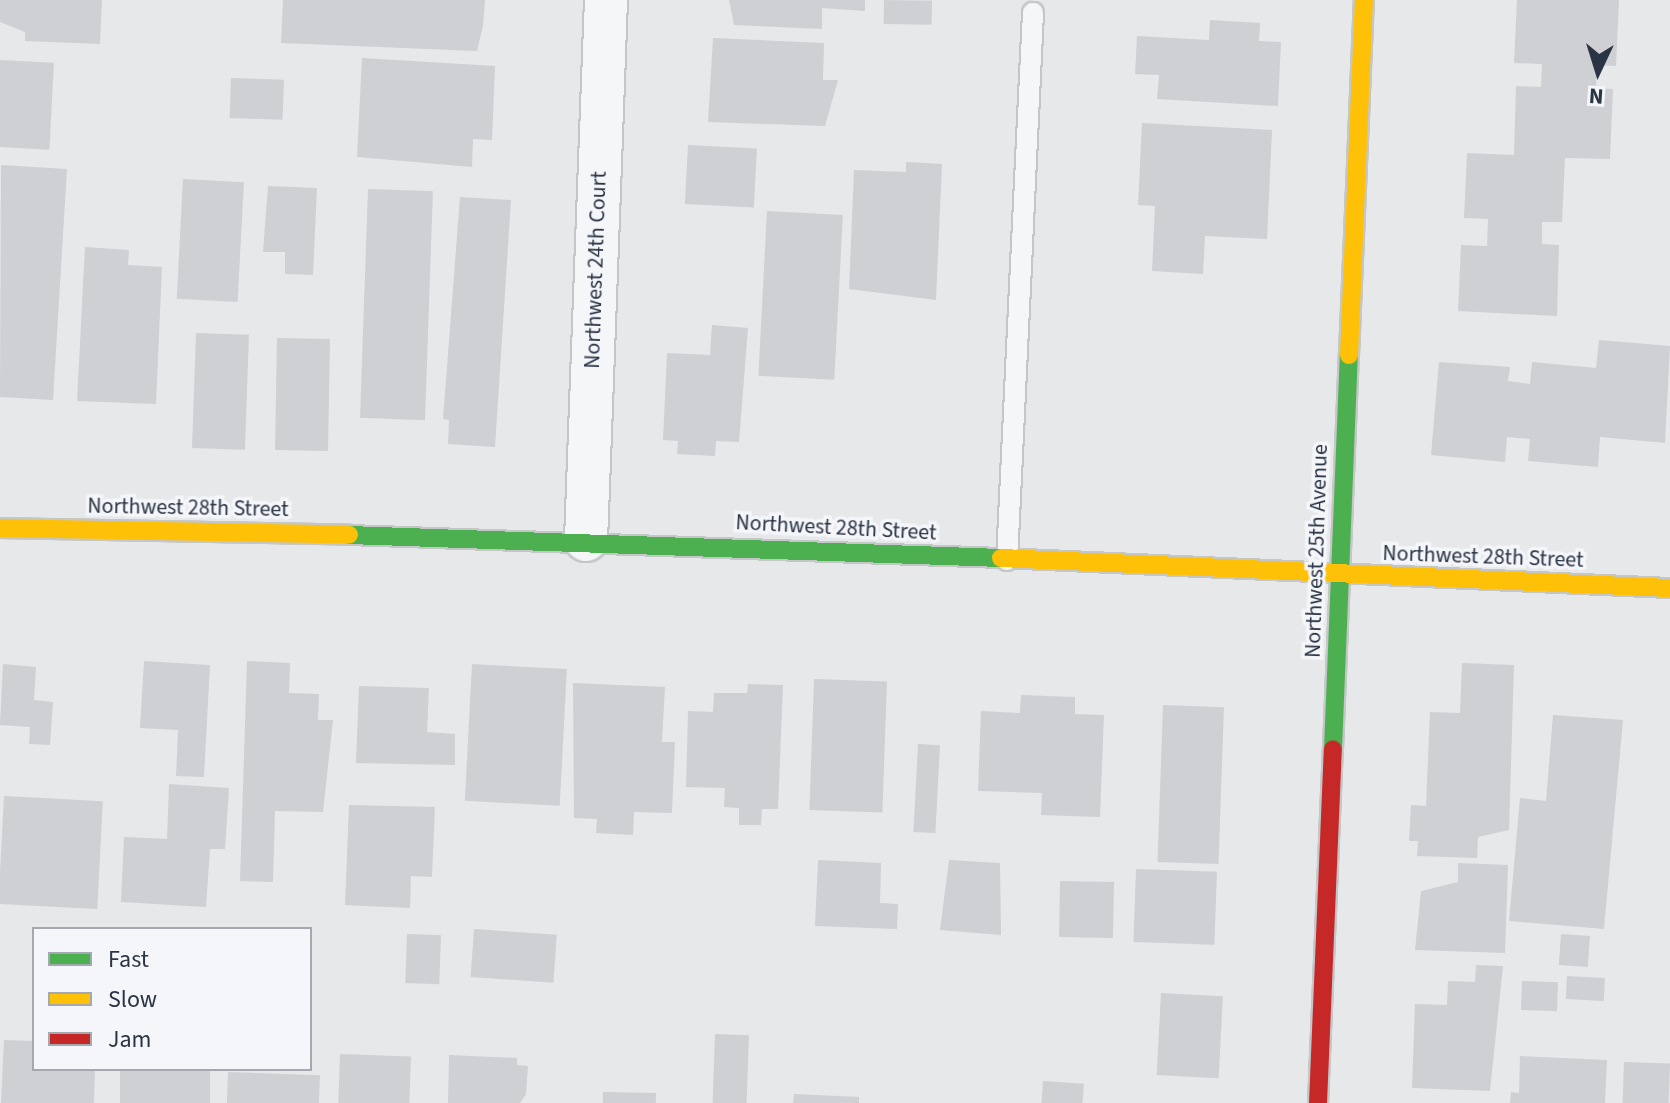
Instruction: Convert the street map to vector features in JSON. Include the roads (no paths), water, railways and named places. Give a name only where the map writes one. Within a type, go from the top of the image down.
[{"type":"street","name":"Northwest 24th Court","points":[[586,540],[606,0]]},
{"type":"street","name":"Northwest 25th Avenue","points":[[1318,1103],[1364,0]]},
{"type":"street","name":"Northwest 28th Street","points":[[0,528],[586,540],[1341,576],[1670,588]]},
{"type":"lane","points":[[1007,560],[1033,13]]}]
